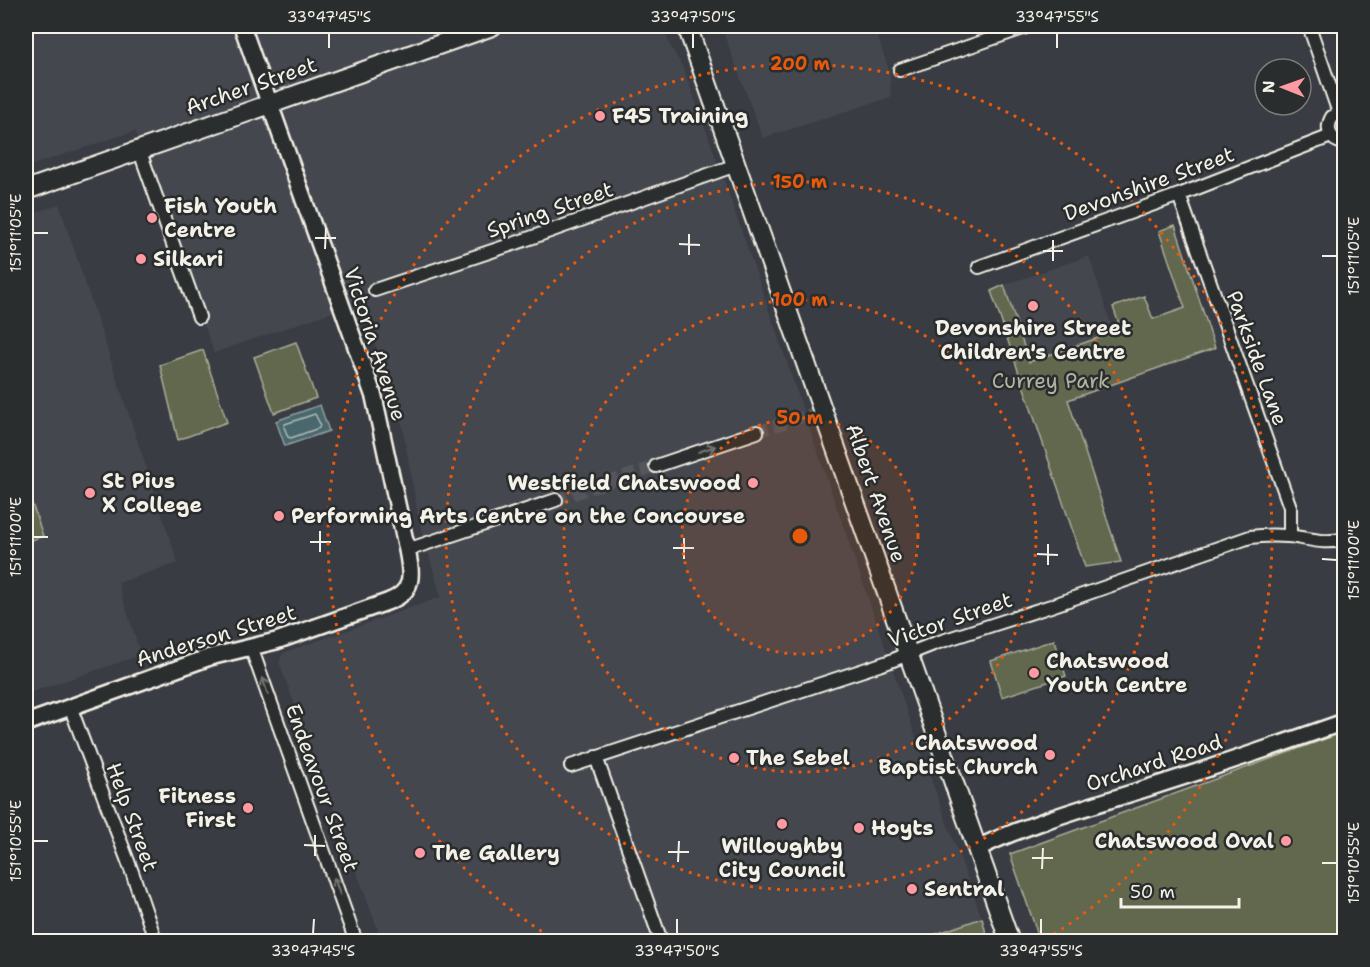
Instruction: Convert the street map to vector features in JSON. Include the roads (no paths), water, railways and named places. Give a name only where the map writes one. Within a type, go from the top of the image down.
[{"type":"main road","name":"Archer Street","points":[[26,190],[492,26]]},
{"type":"main road","name":"Albert Avenue","points":[[687,26],[1010,942]]},
{"type":"street","name":"Victoria Avenue","points":[[242,26],[374,397],[411,570],[410,580]]},
{"type":"street","points":[[900,70],[1029,26]]},
{"type":"street","points":[[1309,26],[1342,112],[1329,122],[1329,131],[1335,140],[1344,143]]},
{"type":"street","name":"Devonshire Street","points":[[979,267],[1179,195],[1331,136]]},
{"type":"street","points":[[139,150],[199,317]]},
{"type":"street","name":"Spring Street","points":[[375,290],[736,165]]},
{"type":"street","name":"Parkside Lane","points":[[1179,195],[1290,507],[1290,536]]},
{"type":"street","points":[[656,466],[757,432]]},
{"type":"street","points":[[407,550],[556,500]]},
{"type":"street","name":"Victor Street","points":[[571,766],[909,654],[1250,537],[1290,536],[1318,542],[1344,539]]},
{"type":"street","name":"Anderson Street","points":[[26,723],[210,657],[276,641],[396,599],[402,595],[410,580]]},
{"type":"street","name":"Endeavour Street","points":[[251,647],[357,942]]},
{"type":"street","name":"Help Street","points":[[70,706],[156,942]]},
{"type":"street","name":"Orchard Road","points":[[978,848],[1004,835],[1344,722]]},
{"type":"street","points":[[596,757],[660,938]]},
{"type":"water","points":[[320,405],[329,431],[285,446],[276,421]]},
{"type":"tunnel","points":[[757,432],[823,410]]},
{"type":"tunnel","points":[[556,500],[656,466]]},
{"type":"place","name":"F45 Training","points":[[600,116]]},
{"type":"place","name":"Fish Youth Centre","points":[[152,218]]},
{"type":"place","name":"Silkari","points":[[141,259]]},
{"type":"place","name":"Devonshire Street Children's Centre","points":[[1033,306]]},
{"type":"place","name":"Westfield Chatswood","points":[[753,483]]},
{"type":"place","name":"St Pius X College","points":[[90,493]]},
{"type":"place","name":"Performing Arts Centre on the Concourse","points":[[279,516]]},
{"type":"place","name":"Chatswood Youth Centre","points":[[1034,673]]},
{"type":"place","name":"Chatswood Baptist Church","points":[[1050,755]]},
{"type":"place","name":"The Sebel","points":[[734,758]]},
{"type":"place","name":"Fitness First","points":[[248,808]]},
{"type":"place","name":"Willoughby City Council","points":[[782,824]]},
{"type":"place","name":"Hoyts","points":[[859,828]]},
{"type":"place","name":"Chatswood Oval","points":[[1286,841]]},
{"type":"place","name":"The Gallery","points":[[420,853]]},
{"type":"place","name":"Sentral","points":[[912,889]]},
{"type":"park label","name":"Currey Park","points":[[1051,381]]}]
